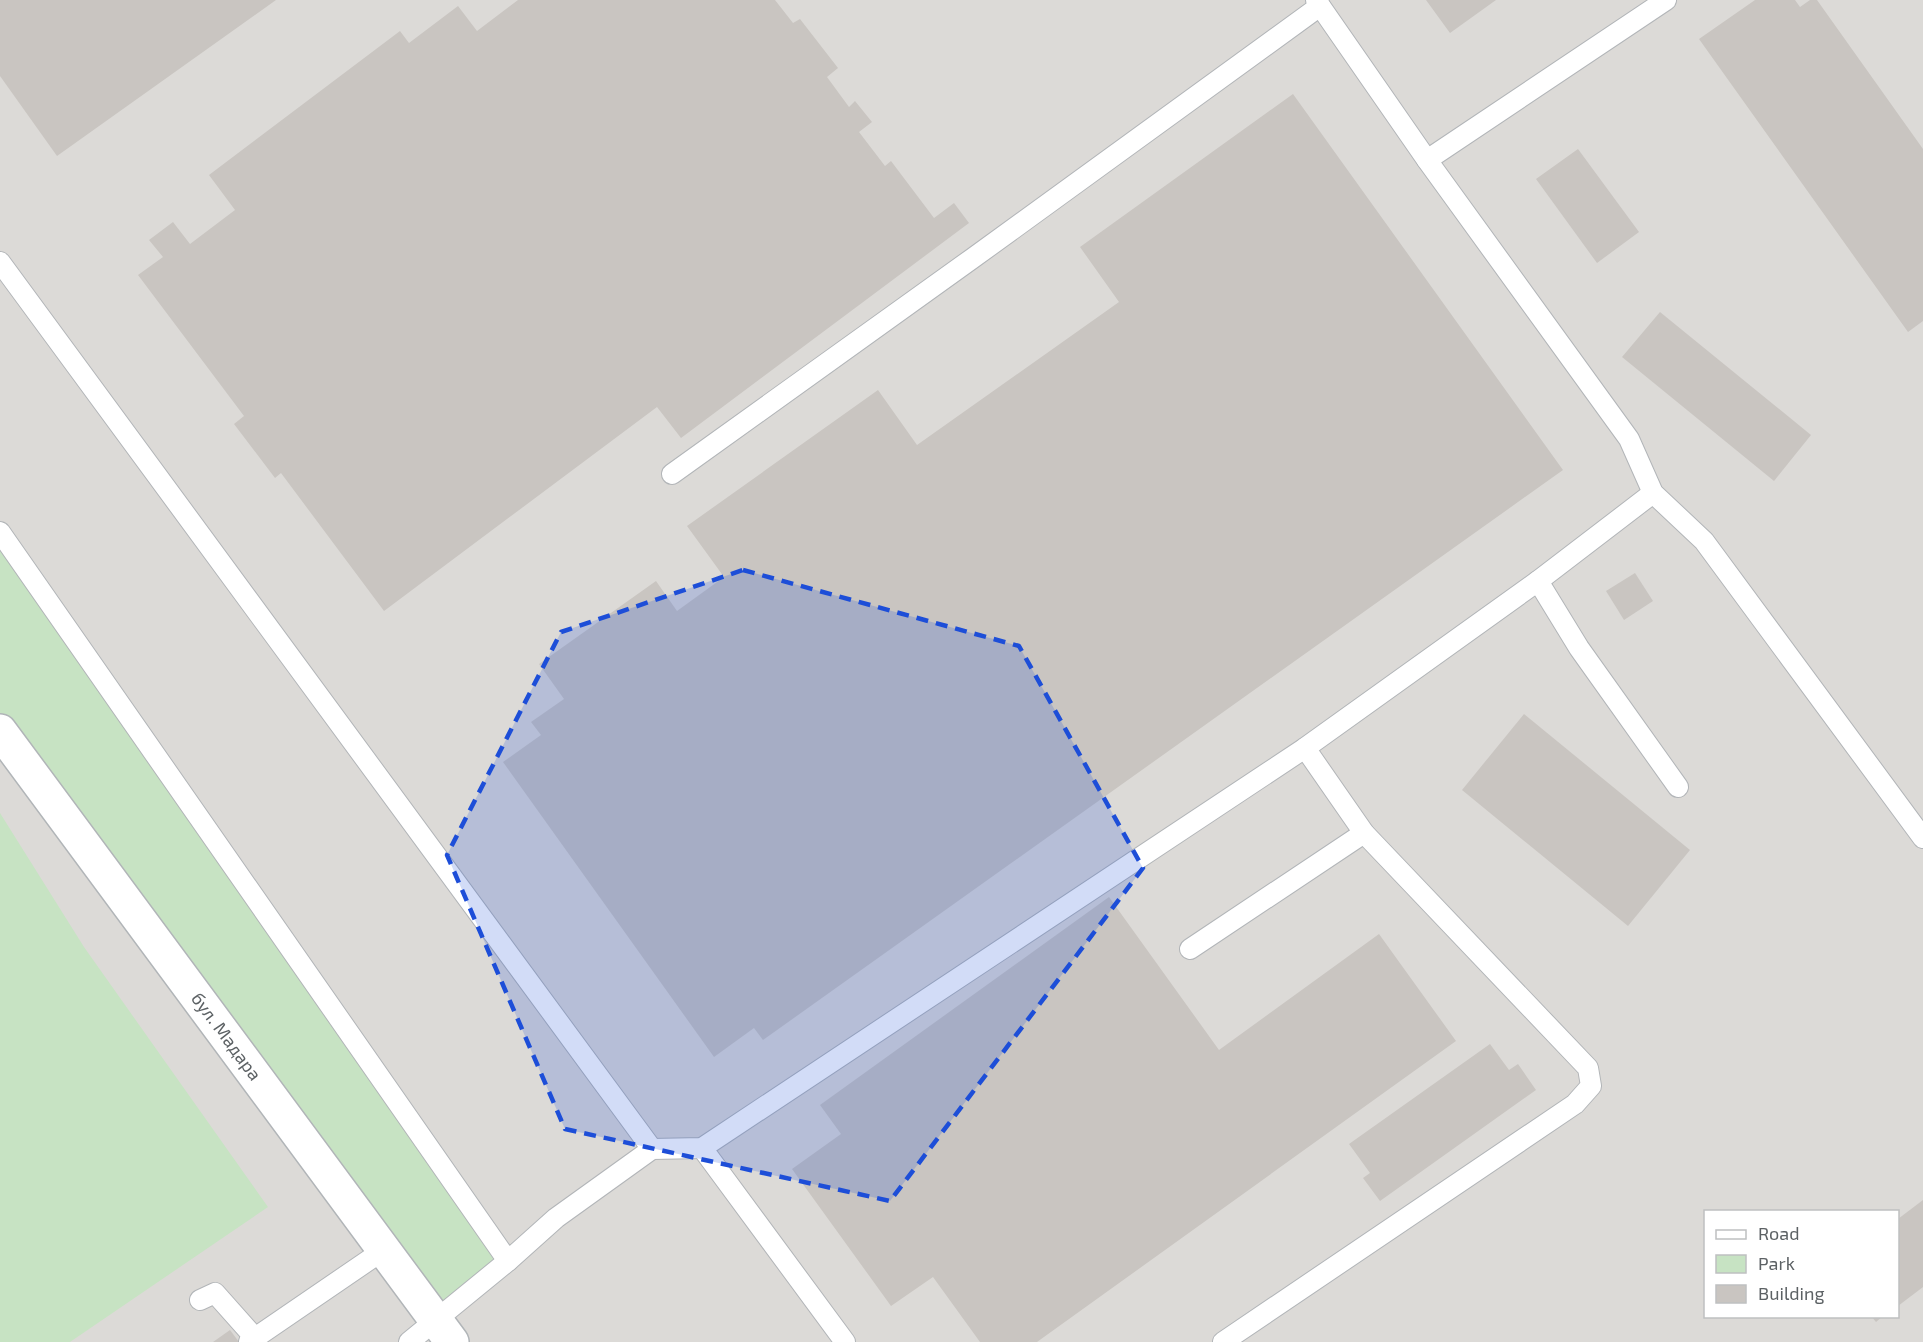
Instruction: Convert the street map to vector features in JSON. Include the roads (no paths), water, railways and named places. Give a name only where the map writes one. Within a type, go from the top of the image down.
[{"type":"main road","name":"бул. Мадара","points":[[0,731],[444,1330]]},
{"type":"lane","points":[[1427,160],[1666,0]]},
{"type":"lane","points":[[672,474],[973,258],[1318,3],[1427,160],[1629,439],[1653,493],[1704,541],[1923,838]]},
{"type":"lane","points":[[0,262],[652,1149]]},
{"type":"lane","points":[[409,1342],[444,1330],[508,1261],[556,1218],[652,1149],[702,1148],[1305,748],[1538,581],[1653,493]]},
{"type":"lane","points":[[0,532],[508,1261]]},
{"type":"lane","points":[[1538,581],[1579,648],[1678,787]]},
{"type":"lane","points":[[1222,1342],[1575,1104],[1591,1086],[1588,1068],[1364,833],[1305,748]]},
{"type":"lane","points":[[1190,949],[1364,833]]},
{"type":"lane","points":[[702,1148],[846,1342]]},
{"type":"lane","points":[[200,1300],[216,1293],[252,1340],[385,1249]]}]
